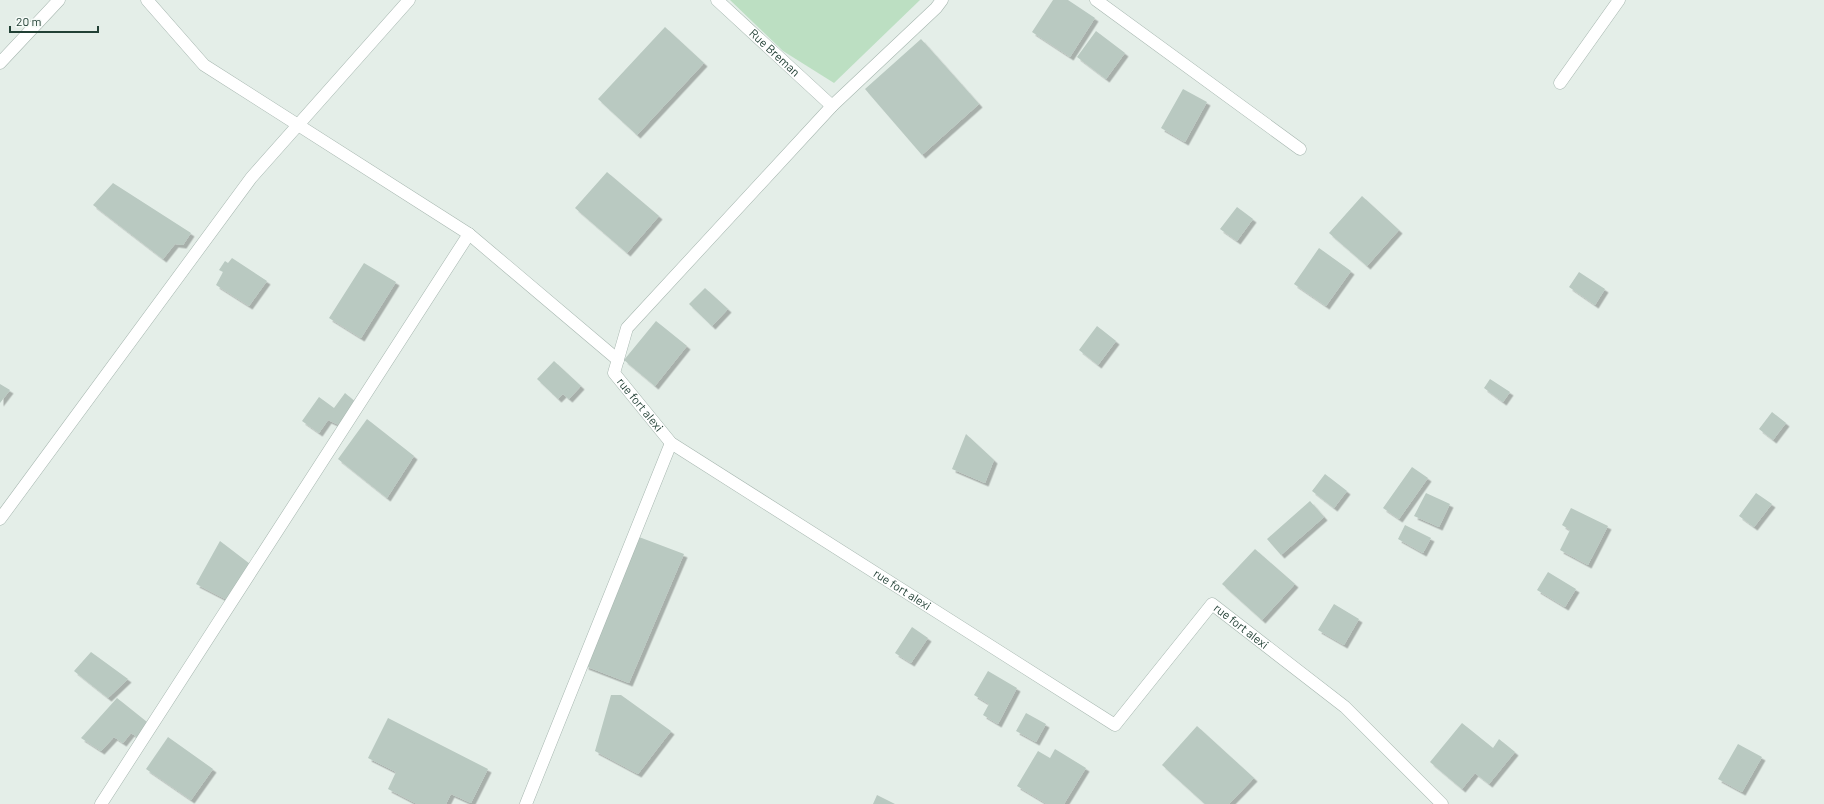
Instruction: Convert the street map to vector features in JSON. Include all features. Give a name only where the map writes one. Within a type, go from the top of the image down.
[{"type":"street","points":[[0,63],[59,0]]},
{"type":"street","points":[[147,0],[204,65],[469,234],[618,360]]},
{"type":"street","points":[[0,519],[251,178],[409,0]]},
{"type":"street","name":"Rue Breman","points":[[717,0],[832,106]]},
{"type":"street","name":"rue fort alexi","points":[[942,0],[936,8],[832,106],[627,328],[614,373],[671,443],[1115,725],[1212,604],[1346,707],[1442,804]]},
{"type":"street","points":[[1096,0],[1300,149]]},
{"type":"street","points":[[1560,83],[1619,0]]},
{"type":"street","points":[[101,804],[469,234]]},
{"type":"street","points":[[526,804],[671,443]]},
{"type":"green space","points":[[730,0],[920,0],[834,83],[783,51]]},
{"type":"building","points":[[1053,0],[1068,0],[1095,18],[1070,57],[1032,32]]},
{"type":"building","points":[[665,27],[704,63],[637,135],[598,99]]},
{"type":"building","points":[[1096,31],[1125,53],[1106,79],[1077,57]]},
{"type":"building","points":[[921,39],[979,104],[922,155],[865,89]]},
{"type":"building","points":[[1183,89],[1207,102],[1185,142],[1161,128]]},
{"type":"building","points":[[607,172],[659,216],[627,253],[575,208]]},
{"type":"building","points":[[113,183],[191,233],[183,245],[175,244],[163,259],[93,205]]},
{"type":"building","points":[[1362,196],[1399,230],[1367,266],[1329,233]]},
{"type":"building","points":[[1237,207],[1253,219],[1237,241],[1220,229]]},
{"type":"building","points":[[1319,248],[1351,271],[1326,306],[1294,284]]},
{"type":"building","points":[[232,258],[267,281],[249,306],[216,285],[223,272],[219,270],[225,261],[228,263]]},
{"type":"building","points":[[364,263],[396,282],[361,338],[329,318]]},
{"type":"building","points":[[1579,272],[1605,289],[1595,305],[1569,287]]},
{"type":"building","points":[[705,288],[728,309],[712,326],[689,304]]},
{"type":"building","points":[[656,321],[687,346],[655,386],[624,360]]},
{"type":"building","points":[[1097,326],[1116,341],[1098,365],[1079,350]]},
{"type":"building","points":[[554,361],[581,386],[569,399],[563,394],[558,399],[537,379]]},
{"type":"building","points":[[1490,379],[1510,392],[1503,402],[1484,388]]},
{"type":"building","points":[[0,384],[10,390],[0,403]]},
{"type":"building","points":[[345,393],[358,404],[341,426],[328,420],[319,433],[302,421],[319,397],[334,408]]},
{"type":"building","points":[[1772,412],[1786,423],[1773,440],[1759,429]]},
{"type":"building","points":[[367,419],[414,456],[387,498],[338,459]]},
{"type":"building","points":[[966,434],[994,460],[985,483],[952,469]]},
{"type":"building","points":[[1412,467],[1428,478],[1399,519],[1383,508]]},
{"type":"building","points":[[1325,474],[1347,491],[1334,508],[1312,491]]},
{"type":"building","points":[[1426,493],[1450,504],[1439,527],[1414,516]]},
{"type":"building","points":[[1756,493],[1772,504],[1754,527],[1739,516]]},
{"type":"building","points":[[1310,501],[1324,517],[1281,555],[1267,539]]},
{"type":"building","points":[[1571,508],[1608,526],[1588,565],[1560,550],[1570,530],[1562,525]]},
{"type":"building","points":[[1405,525],[1431,538],[1423,553],[1398,539]]},
{"type":"building","points":[[639,537],[684,554],[629,683],[585,666]]},
{"type":"building","points":[[220,541],[250,564],[227,600],[196,584]]},
{"type":"building","points":[[1255,549],[1295,584],[1262,620],[1222,584]]},
{"type":"building","points":[[1548,572],[1576,589],[1565,607],[1537,590]]},
{"type":"building","points":[[1334,604],[1359,619],[1344,645],[1318,630]]},
{"type":"building","points":[[912,627],[928,638],[911,663],[895,653]]},
{"type":"building","points":[[91,652],[128,679],[108,698],[74,671]]},
{"type":"building","points":[[988,671],[1017,688],[998,724],[983,715],[989,704],[974,695]]},
{"type":"building","points":[[611,695],[621,695],[671,731],[638,774],[595,751]]},
{"type":"building","points":[[117,698],[147,722],[137,737],[131,733],[123,743],[114,737],[101,751],[81,738]]},
{"type":"building","points":[[1026,713],[1046,724],[1036,742],[1016,731]]},
{"type":"building","points":[[388,718],[488,769],[471,803],[451,794],[446,804],[417,804],[388,789],[396,772],[368,758]]},
{"type":"building","points":[[1462,723],[1493,748],[1499,739],[1515,752],[1489,784],[1475,773],[1462,789],[1430,762]]},
{"type":"building","points":[[1197,726],[1254,778],[1229,804],[1205,804],[1162,765]]},
{"type":"building","points":[[168,737],[213,769],[191,800],[146,769]]},
{"type":"building","points":[[1738,744],[1762,757],[1742,792],[1718,779]]},
{"type":"building","points":[[1055,749],[1086,768],[1064,804],[1047,804],[1017,786],[1038,751],[1050,758]]},
{"type":"building","points":[[877,795],[895,804],[873,804]]}]
